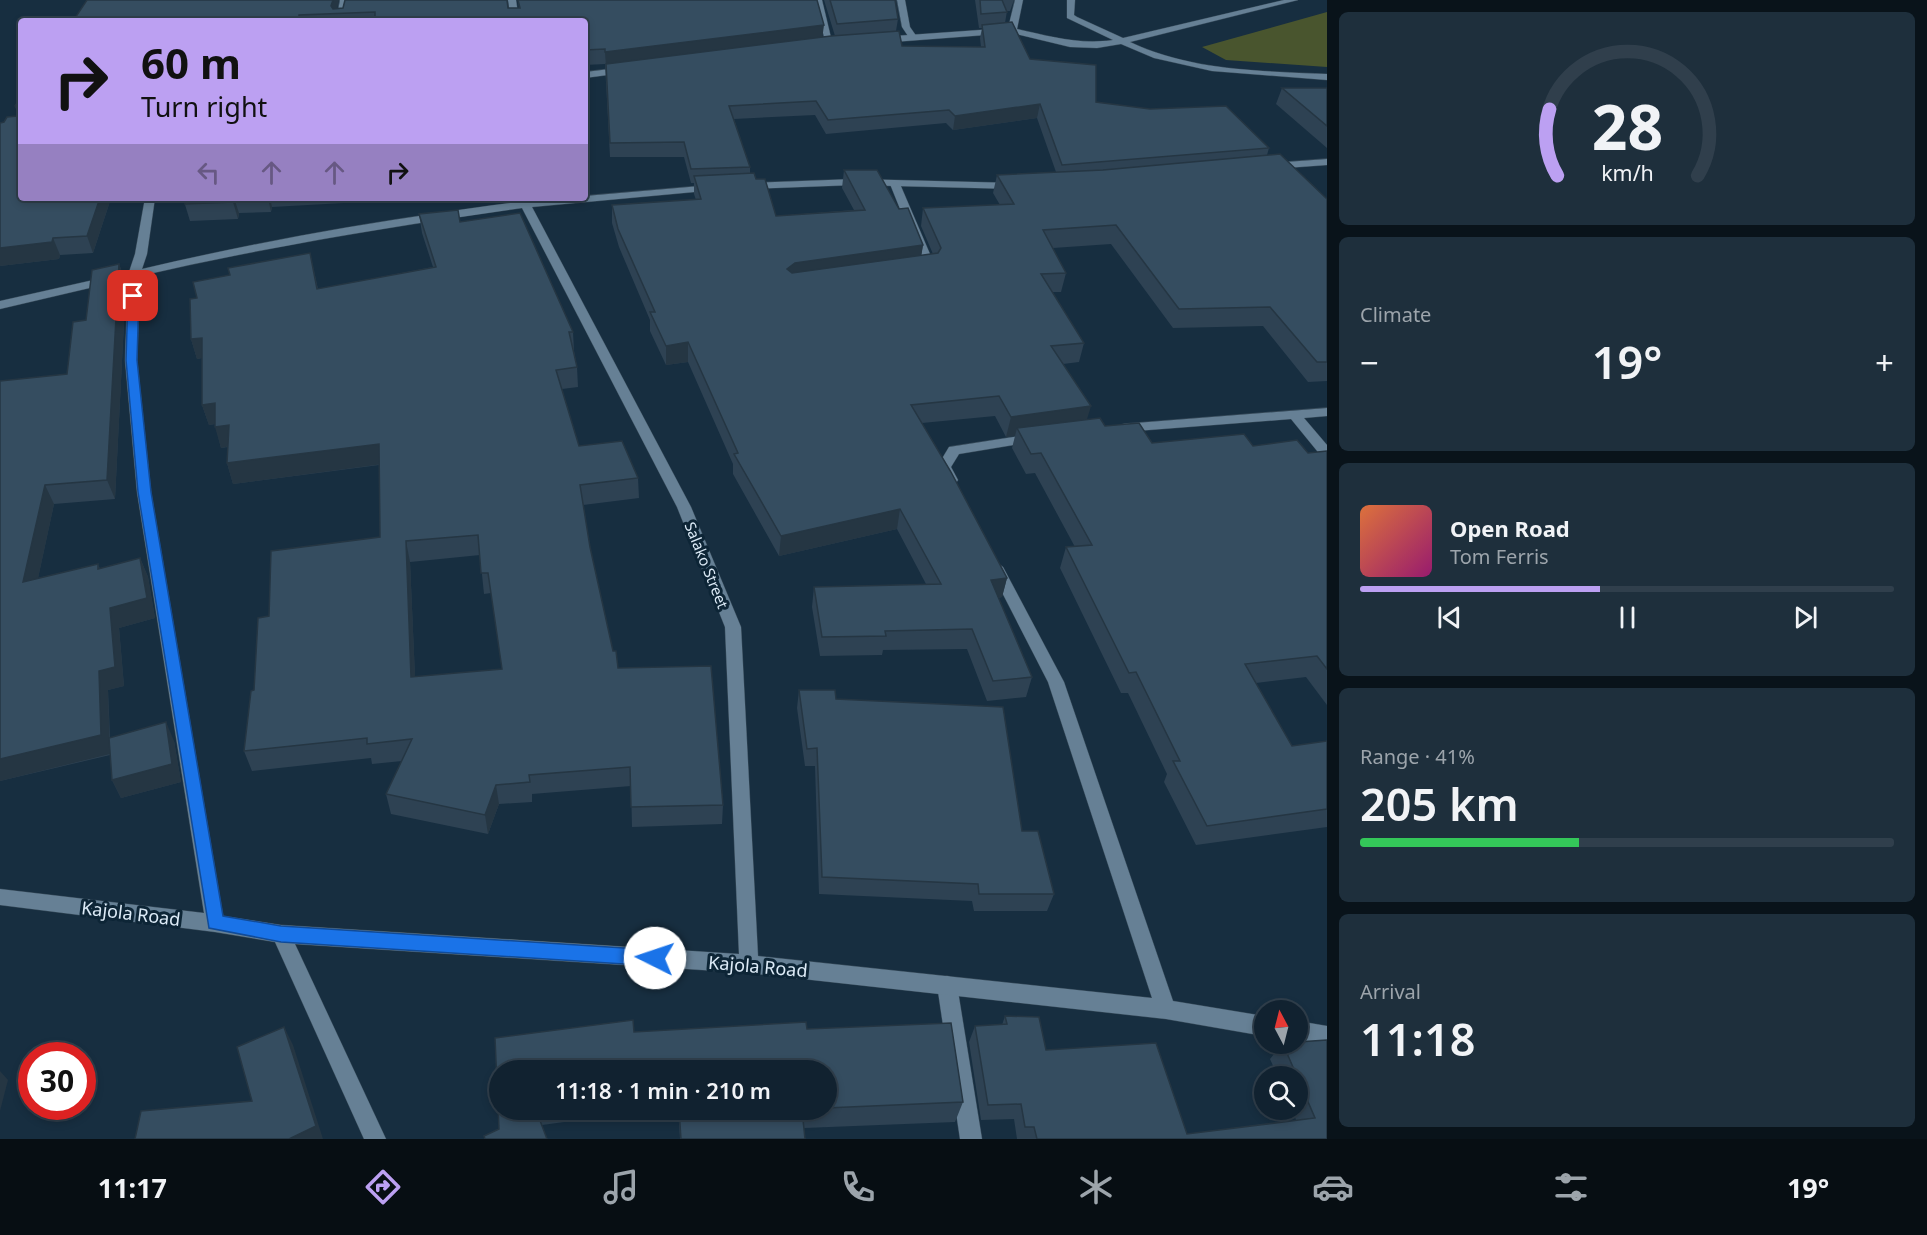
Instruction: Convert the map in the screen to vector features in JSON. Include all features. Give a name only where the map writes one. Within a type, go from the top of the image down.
[{"type":"street","points":[[341,18],[344,0]]},
{"type":"street","points":[[512,0],[515,18]]},
{"type":"street","points":[[818,0],[830,44]]},
{"type":"street","points":[[901,0],[906,27],[913,37]]},
{"type":"street","points":[[1012,30],[1019,0]]},
{"type":"street","points":[[1071,0],[1070,16],[1078,23],[1100,31],[1119,42],[1188,66],[1239,73],[1327,77]]},
{"type":"street","points":[[866,41],[1012,30],[1070,44],[1119,42],[1294,0]]},
{"type":"street","points":[[819,45],[842,43]]},
{"type":"street","points":[[588,75],[632,69]]},
{"type":"street","points":[[1255,168],[1327,162]]},
{"type":"street","points":[[741,186],[855,182],[992,187],[1028,186]]},
{"type":"street","points":[[895,184],[930,268],[908,271]]},
{"type":"street","points":[[588,198],[718,187]]},
{"type":"street","points":[[150,201],[141,254],[134,275],[131,360],[144,492],[215,923]]},
{"type":"street","points":[[0,305],[277,243],[398,222],[559,201]]},
{"type":"street","name":"Salako Street","points":[[525,204],[684,507],[733,627],[749,964]]},
{"type":"street","points":[[1109,429],[1327,412]]},
{"type":"street","points":[[1295,415],[1327,454]]},
{"type":"street","points":[[960,498],[944,467],[954,450],[1052,436]]},
{"type":"street","points":[[987,549],[1056,682],[1166,1009]]},
{"type":"street","name":"Kajola Road","points":[[0,897],[215,923],[281,934],[749,964],[1166,1009],[1254,1024]]},
{"type":"street","points":[[281,934],[375,1139]]},
{"type":"street","points":[[947,985],[971,1139]]},
{"type":"street","points":[[1308,1033],[1327,1036]]},
{"type":"green space","points":[[1327,12],[1327,67],[1226,60],[1202,47]]},
{"type":"building","points":[[87,0],[333,0],[331,6],[333,9],[343,8],[345,0],[507,0],[508,8],[520,8],[518,0],[817,0],[824,25],[605,52],[605,49],[588,50],[588,18],[375,18],[375,12],[299,15],[299,18],[75,18]]},
{"type":"building","points":[[830,0],[895,0],[898,19],[837,24]]},
{"type":"building","points":[[980,0],[1002,0],[1007,12],[981,14]]},
{"type":"building","points":[[1012,22],[1030,59],[1096,65],[1096,102],[1150,109],[1226,106],[1269,148],[1062,165],[1040,104],[955,116],[949,110],[828,120],[816,101],[729,106],[750,167],[691,169],[684,142],[610,143],[606,64],[831,36],[899,31],[902,46],[985,47],[982,25]]},
{"type":"building","points":[[1282,88],[1327,88],[1327,126]]},
{"type":"building","points":[[18,102],[18,201],[99,201],[87,236],[53,238],[52,242],[0,248],[0,123],[4,122],[7,117],[17,116],[15,106]]},
{"type":"building","points":[[1280,154],[1327,199],[1327,362],[1317,362],[1270,307],[1179,309],[1116,225],[1043,230],[1066,273],[1041,274],[1084,343],[1051,346],[1091,406],[1011,417],[999,396],[911,405],[951,472],[1007,578],[991,580],[1032,677],[993,681],[972,629],[885,631],[886,636],[822,637],[814,587],[941,584],[900,509],[781,536],[734,454],[738,453],[688,342],[666,346],[650,312],[655,312],[618,229],[612,205],[701,199],[694,176],[754,173],[756,179],[765,179],[776,216],[865,210],[844,170],[877,170],[899,209],[908,208],[923,245],[795,263],[787,269],[792,273],[938,253],[941,248],[923,208],[1014,204],[997,175],[1103,170]]},
{"type":"building","points":[[186,201],[233,201],[233,202],[185,204]]},
{"type":"building","points":[[458,210],[460,222],[520,213],[573,332],[569,332],[577,367],[556,370],[579,446],[622,441],[638,478],[580,485],[590,547],[613,651],[616,651],[618,668],[711,666],[723,805],[631,807],[630,767],[529,775],[530,782],[496,785],[485,815],[386,794],[412,739],[367,744],[367,738],[244,751],[251,691],[254,690],[258,618],[269,616],[271,551],[380,537],[379,444],[227,463],[229,425],[215,427],[215,403],[202,405],[202,338],[191,339],[190,299],[197,298],[193,282],[230,275],[228,268],[310,253],[317,289],[436,267],[419,214]],"holes":[[[478,535],[481,573],[488,573],[502,669],[411,677],[406,541]]]},
{"type":"building","points":[[119,264],[107,480],[45,485],[23,582],[98,564],[98,569],[140,558],[147,598],[110,608],[115,667],[99,671],[101,735],[0,759],[0,381],[67,374],[73,322],[86,320],[92,270]]},
{"type":"building","points":[[1100,418],[1105,426],[1139,423],[1152,443],[1244,434],[1253,446],[1297,440],[1308,453],[1327,451],[1327,669],[1317,656],[1245,664],[1292,746],[1327,741],[1327,809],[1207,826],[1173,761],[1180,761],[1136,672],[1129,673],[1066,547],[1092,545],[1041,453],[1031,454],[1017,428]]},
{"type":"building","points":[[799,690],[835,690],[836,699],[1003,707],[1022,831],[1038,831],[1054,894],[979,894],[978,884],[822,877],[817,748],[807,749]]},
{"type":"building","points":[[166,722],[172,764],[112,780],[109,738]]},
{"type":"building","points":[[1005,1016],[1039,1017],[1046,1050],[1156,1043],[1187,1134],[1315,1118],[1308,1102],[1308,1066],[1293,1066],[1287,1054],[1308,1054],[1308,1041],[1327,1040],[1327,1139],[1037,1139],[1034,1127],[1025,1127],[1021,1104],[988,1105],[975,1026],[1007,1024]]},
{"type":"building","points":[[633,1020],[634,1032],[806,1022],[807,1029],[951,1023],[963,1102],[837,1108],[837,1060],[496,1060],[495,1038]]},
{"type":"building","points":[[284,1027],[316,1126],[289,1139],[135,1139],[141,1111],[252,1101],[237,1047]]},
{"type":"building","points":[[499,1120],[540,1120],[547,1139],[485,1139],[484,1136],[499,1129]]},
{"type":"building","points":[[680,1120],[803,1120],[805,1139],[681,1139]]},
{"type":"route","points":[[133,296],[131,360],[144,492],[215,923],[281,934],[655,958]]}]
